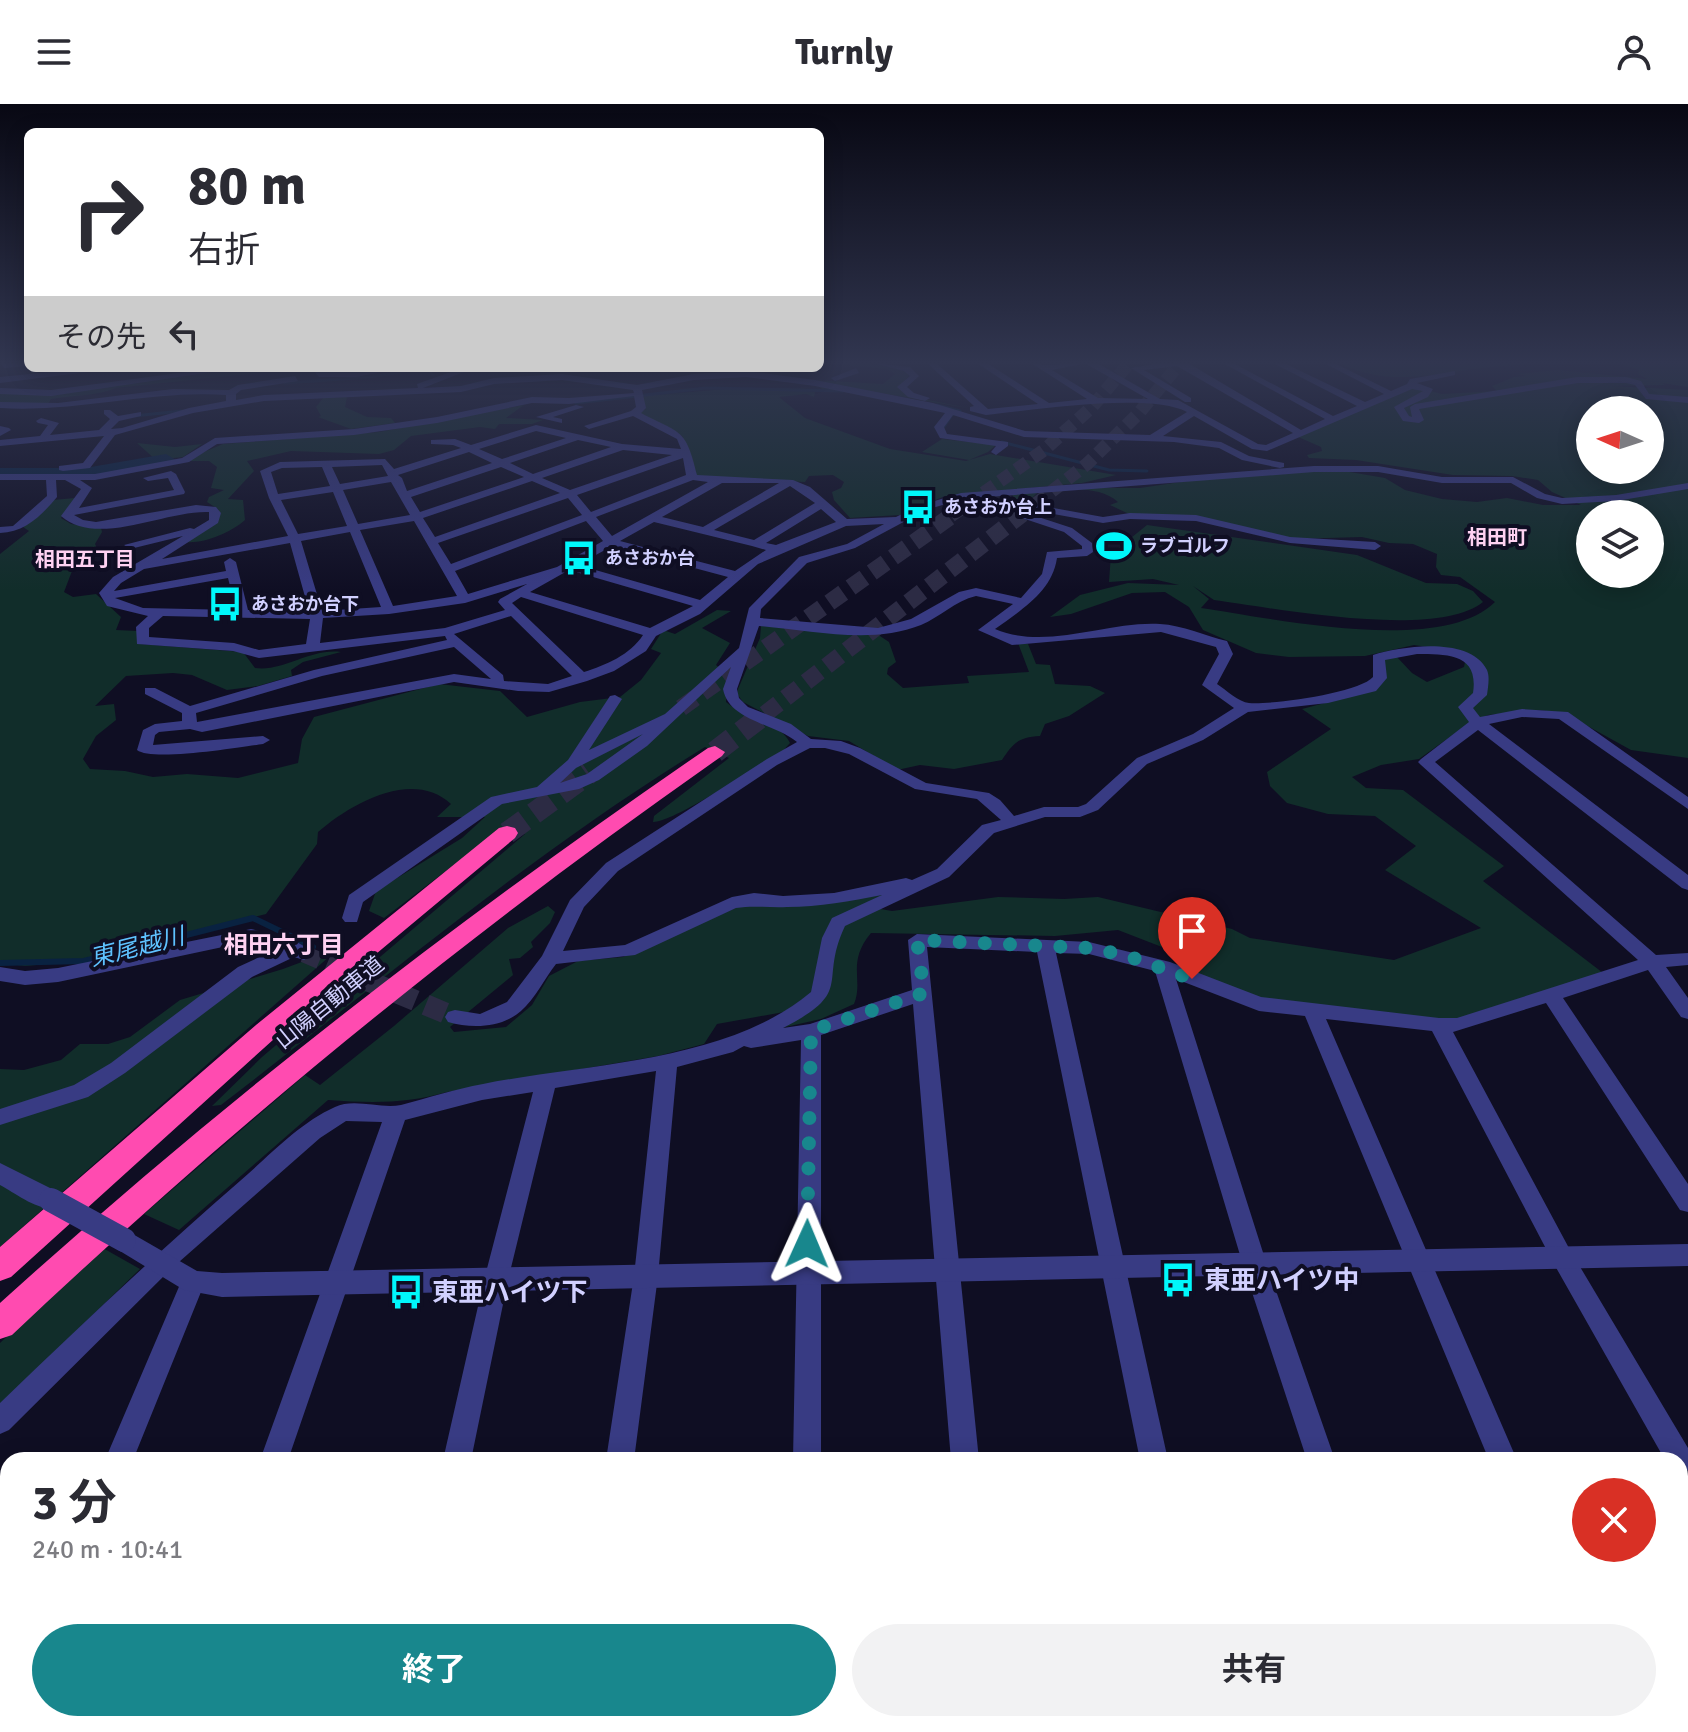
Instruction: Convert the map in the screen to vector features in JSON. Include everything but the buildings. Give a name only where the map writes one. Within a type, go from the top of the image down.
[{"type":"highway","name":"山陽自動車道","points":[[0,1324],[195,1148],[319,1044],[492,908],[715,752]]},
{"type":"highway","name":"山陽自動車道","points":[[0,1267],[265,1032],[507,833]]},
{"type":"street","points":[[0,443],[45,439]]},
{"type":"street","points":[[4,475],[86,466],[103,439]]},
{"type":"street","points":[[4,475],[95,477],[185,460],[215,441],[246,439]]},
{"type":"street","points":[[274,498],[395,475],[501,439]]},
{"type":"street","points":[[406,495],[502,463],[553,439]]},
{"type":"street","points":[[605,439],[622,447],[687,453]]},
{"type":"street","points":[[681,439],[692,477]]},
{"type":"street","points":[[966,439],[1004,444],[996,452]]},
{"type":"street","points":[[1161,439],[1219,445],[1246,458],[1302,470]]},
{"type":"street","points":[[1242,439],[1256,447],[1267,448],[1286,439]]},
{"type":"street","points":[[1252,439],[1282,458],[1325,469]]},
{"type":"street","points":[[435,442],[455,442],[570,494],[610,542],[740,573],[777,563],[797,566]]},
{"type":"street","points":[[140,566],[416,517],[622,447]]},
{"type":"street","points":[[431,542],[687,453]]},
{"type":"street","points":[[312,649],[317,615],[295,539],[274,498],[265,471],[280,465],[385,462],[465,599]]},
{"type":"street","points":[[326,464],[389,610]]},
{"type":"street","points":[[807,743],[786,727],[739,708],[731,698],[730,689],[755,622],[755,608],[797,566],[817,554],[851,546],[936,502],[961,496],[1325,469],[1378,469],[1442,480],[1513,480],[1541,496],[1562,501],[1616,498],[1688,486]]},
{"type":"street","points":[[67,478],[87,488],[171,474],[180,492],[68,513]]},
{"type":"street","points":[[447,570],[692,477],[798,485],[844,523]]},
{"type":"street","points":[[0,530],[16,529],[52,497],[51,478]]},
{"type":"street","points":[[582,678],[504,602],[718,481]]},
{"type":"street","points":[[704,531],[787,483]]},
{"type":"street","points":[[68,513],[87,488]]},
{"type":"street","points":[[756,544],[821,504]]},
{"type":"street","points":[[68,513],[67,516],[76,521],[105,524],[180,508],[204,507],[215,513],[214,521],[208,526],[117,580],[105,593],[111,603],[128,610],[317,615],[389,610],[465,599],[566,567],[702,605]]},
{"type":"street","points":[[998,507],[1068,530],[1088,545],[1087,552],[1051,555],[1048,575],[1024,602],[985,630],[1012,641],[1037,641],[1161,628],[1222,644],[1226,654],[1209,685],[1244,708]]},
{"type":"street","points":[[150,691],[202,728],[446,679],[466,678],[518,687],[549,688],[609,668],[641,648],[651,633],[702,605],[754,561],[777,549],[844,523],[897,520],[950,509],[1053,509],[1103,520],[1130,516],[1196,518],[1290,540],[1375,546]]},
{"type":"street","points":[[652,518],[777,549]]},
{"type":"street","points":[[130,545],[208,526]]},
{"type":"street","points":[[228,551],[243,614]]},
{"type":"street","points":[[107,596],[233,573]]},
{"type":"street","points":[[755,622],[878,632],[916,622],[963,595],[976,592],[1024,602]]},
{"type":"street","points":[[520,593],[651,633]]},
{"type":"street","points":[[160,612],[143,627],[142,641],[234,647],[259,654],[446,632],[512,612]]},
{"type":"street","points":[[446,632],[498,678],[496,683]]},
{"type":"street","points":[[257,716],[265,748],[145,750],[148,733],[155,728],[319,673],[458,642]]},
{"type":"street","points":[[351,918],[355,899],[497,800],[579,784],[593,777],[642,743],[747,646]]},
{"type":"street","points":[[716,1049],[799,1012],[818,999],[823,990],[827,948],[838,922],[943,873],[977,836],[1010,821],[1044,812],[1080,812],[1092,807],[1142,761],[1198,737],[1244,708],[1308,702],[1371,688],[1380,678],[1378,658],[1387,654],[1438,650],[1458,654],[1480,670],[1480,695],[1465,707],[1480,722],[1688,884]]},
{"type":"street","points":[[571,765],[615,699]]},
{"type":"street","points":[[543,790],[571,765],[648,723],[677,712]]},
{"type":"street","points":[[1688,804],[1563,715],[1540,712],[1480,722],[1426,762],[1652,962],[1688,1012]]},
{"type":"street","points":[[455,1017],[481,1021],[514,1007],[550,958],[576,904],[612,867],[772,762],[807,743],[829,741],[851,747],[919,785],[940,791],[979,794],[994,802],[1010,821]]},
{"type":"street","points":[[550,958],[628,951],[732,903],[754,899],[783,902],[834,899],[870,889],[919,885]]},
{"type":"street","points":[[0,974],[25,978],[58,975],[251,935],[298,952],[245,972],[118,1068],[81,1091],[0,1117]]},
{"type":"street","points":[[964,1452],[917,940],[1089,948],[1163,967],[1259,1004],[1439,1025],[1457,1025],[1652,962],[1688,959]]},
{"type":"street","points":[[1045,945],[1152,1452]]},
{"type":"street","points":[[1163,967],[1255,1265],[1318,1452]]},
{"type":"street","points":[[0,1421],[163,1262],[312,1132],[342,1113],[396,1114],[482,1092],[667,1062],[811,1031],[924,993]]},
{"type":"street","points":[[1550,994],[1688,1203]]},
{"type":"street","points":[[1313,1012],[1500,1452]]},
{"type":"street","points":[[1439,1025],[1562,1257],[1675,1452]]},
{"type":"street","points":[[807,1452],[806,1274],[811,1031]]},
{"type":"street","points":[[621,1452],[646,1276],[667,1062]]},
{"type":"street","points":[[459,1452],[496,1280],[546,1082]]},
{"type":"street","points":[[277,1452],[396,1114]]},
{"type":"street","points":[[0,1173],[163,1262],[193,1282],[337,1284],[1688,1255]]},
{"type":"street","points":[[122,1452],[193,1282]]},
{"type":"green space","points":[[288,439],[407,439],[394,450],[379,454],[291,451],[247,461],[254,471],[228,499],[243,500],[245,520],[216,537],[185,542],[220,515],[218,509],[207,502],[209,497],[224,490],[211,488],[217,467],[209,461],[191,461],[190,458],[223,444]]},
{"type":"green space","points":[[683,439],[863,439],[890,449],[966,461],[990,454],[1116,475],[1082,483],[945,496],[900,515],[850,518],[834,500],[832,492],[841,488],[844,482],[833,475],[809,476],[805,482],[701,478],[694,474]]},
{"type":"green space","points":[[942,439],[996,445],[969,460],[922,452]]},
{"type":"green space","points":[[1303,439],[1576,439],[1576,484],[1664,484],[1664,439],[1688,439],[1688,758],[1631,750],[1564,713],[1538,710],[1488,715],[1468,724],[1419,759],[1381,765],[1352,777],[1366,788],[1403,790],[1504,866],[1483,881],[1607,976],[1439,1025],[1259,1004],[1176,967],[1180,954],[1118,930],[1055,936],[871,933],[859,953],[854,1004],[821,1019],[772,1030],[803,1015],[843,924],[875,908],[892,911],[998,897],[1098,897],[1232,929],[1250,938],[1394,960],[1481,928],[1385,870],[1416,846],[1375,816],[1328,814],[1287,803],[1270,786],[1267,772],[1331,729],[1302,709],[1374,690],[1385,658],[1396,656],[1412,673],[1427,682],[1464,667],[1465,662],[1452,651],[1414,645],[1365,656],[1289,657],[1256,653],[1203,630],[1189,607],[1165,592],[1132,593],[1071,614],[1050,617],[1080,595],[1128,583],[1179,585],[1153,579],[1109,582],[1111,554],[1147,525],[1357,555],[1426,583],[1457,584],[1473,591],[1483,602],[1460,613],[1430,619],[1353,618],[1214,600],[1193,586],[1209,599],[1201,608],[1311,625],[1397,630],[1436,627],[1470,618],[1495,602],[1460,577],[1441,575],[1436,567],[1437,554],[1413,544],[1362,537],[1292,539],[1232,524],[1129,514],[1110,505],[1118,502],[1110,496],[1090,490],[1037,493],[1029,501],[1014,502],[1012,492],[1055,488],[1140,488],[1208,478],[1338,470],[1385,478],[1405,490],[1442,499],[1477,502],[1507,498],[1543,505],[1576,505],[1576,588],[1664,588],[1664,500],[1576,500],[1576,503],[1552,492],[1538,480],[1512,476],[1453,475],[1356,460],[1309,458],[1307,455],[1322,451],[1321,447]]},
{"type":"green space","points":[[137,443],[175,447],[202,444],[183,457],[156,460]]},
{"type":"green space","points":[[75,498],[61,518],[71,524],[101,528],[102,532],[95,544],[98,550],[78,555],[86,566],[72,571],[64,592],[73,597],[96,594],[121,617],[116,630],[138,631],[140,644],[243,652],[255,668],[276,667],[319,653],[341,652],[303,662],[291,670],[292,676],[258,686],[227,690],[192,675],[126,676],[95,706],[114,704],[116,720],[96,736],[83,759],[90,769],[125,771],[153,777],[187,774],[238,778],[298,763],[302,739],[314,717],[439,684],[500,691],[527,717],[580,702],[620,697],[641,680],[661,653],[651,649],[663,630],[675,634],[717,610],[731,611],[702,628],[730,643],[716,665],[731,677],[727,683],[726,702],[778,729],[790,743],[781,753],[696,804],[653,822],[654,816],[729,758],[705,747],[518,874],[221,1105],[212,1106],[262,1057],[525,834],[505,826],[384,918],[369,911],[376,891],[462,838],[485,817],[437,817],[451,804],[436,794],[419,789],[382,794],[347,811],[318,832],[317,844],[266,914],[84,961],[25,966],[0,963],[0,554],[29,531],[23,527],[53,500]]},
{"type":"green space","points":[[761,626],[877,634],[889,642],[896,662],[888,668],[887,674],[903,688],[969,683],[967,676],[1029,672],[1018,643],[1028,644],[1036,664],[1050,665],[1055,684],[1090,686],[1105,693],[1069,716],[1045,724],[1040,736],[1017,742],[1002,760],[954,769],[920,765],[897,770],[849,741],[808,736],[743,702],[737,694],[738,689],[760,638]]},
{"type":"green space","points":[[902,889],[833,920],[816,990],[784,1012],[717,1024],[704,1044],[658,1056],[402,1101],[328,1100],[179,1230],[144,1214],[305,1075],[320,1085],[508,928],[548,906],[555,912],[550,923],[531,942],[533,947],[520,958],[509,959],[513,975],[450,1027],[454,1032],[506,1027],[532,1005],[549,976],[578,961],[623,957],[738,907],[755,903],[806,906]]},
{"type":"green space","points":[[339,948],[0,1247],[0,1069],[24,1070],[61,1060],[80,1044],[108,1044],[130,1037],[180,1000],[283,969]]},
{"type":"green space","points":[[101,1247],[140,1269],[0,1405],[0,1343]]},
{"type":"waterway","points":[[1002,442],[1109,470],[1147,471]]},
{"type":"waterway","points":[[0,474],[85,474],[166,460]]},
{"type":"waterway","name":"東尾越川","points":[[0,963],[84,961],[253,918],[313,947]]},
{"type":"tunnel","points":[[951,516],[1056,439]]},
{"type":"tunnel","points":[[1020,516],[1087,464],[1113,439]]},
{"type":"tunnel","points":[[681,708],[954,514]]},
{"type":"tunnel","points":[[765,714],[1022,514]]},
{"type":"tunnel","points":[[715,752],[767,712]]},
{"type":"tunnel","points":[[507,833],[589,773]]},
{"type":"tunnel","points":[[304,954],[342,970]]},
{"type":"tunnel","points":[[337,968],[455,1017]]},
{"type":"place","name":"あさおか台上","points":[[918,507]]},
{"type":"place","name":"ラブゴルフ","points":[[1114,546]]},
{"type":"place","name":"あさおか台","points":[[579,558]]},
{"type":"place","name":"あさおか台下","points":[[225,604]]},
{"type":"place","name":"東亜ハイツ中","points":[[1178,1280]]},
{"type":"place","name":"東亜ハイツ下","points":[[406,1292]]},
{"type":"district","name":"相田町","points":[[1497,537]]},
{"type":"district","name":"相田五丁目","points":[[85,559]]},
{"type":"district","name":"相田六丁目","points":[[284,945]]},
{"type":"route","points":[[807,1244],[811,1031],[924,993],[917,940],[1089,948],[1125,955],[1192,979]]}]
